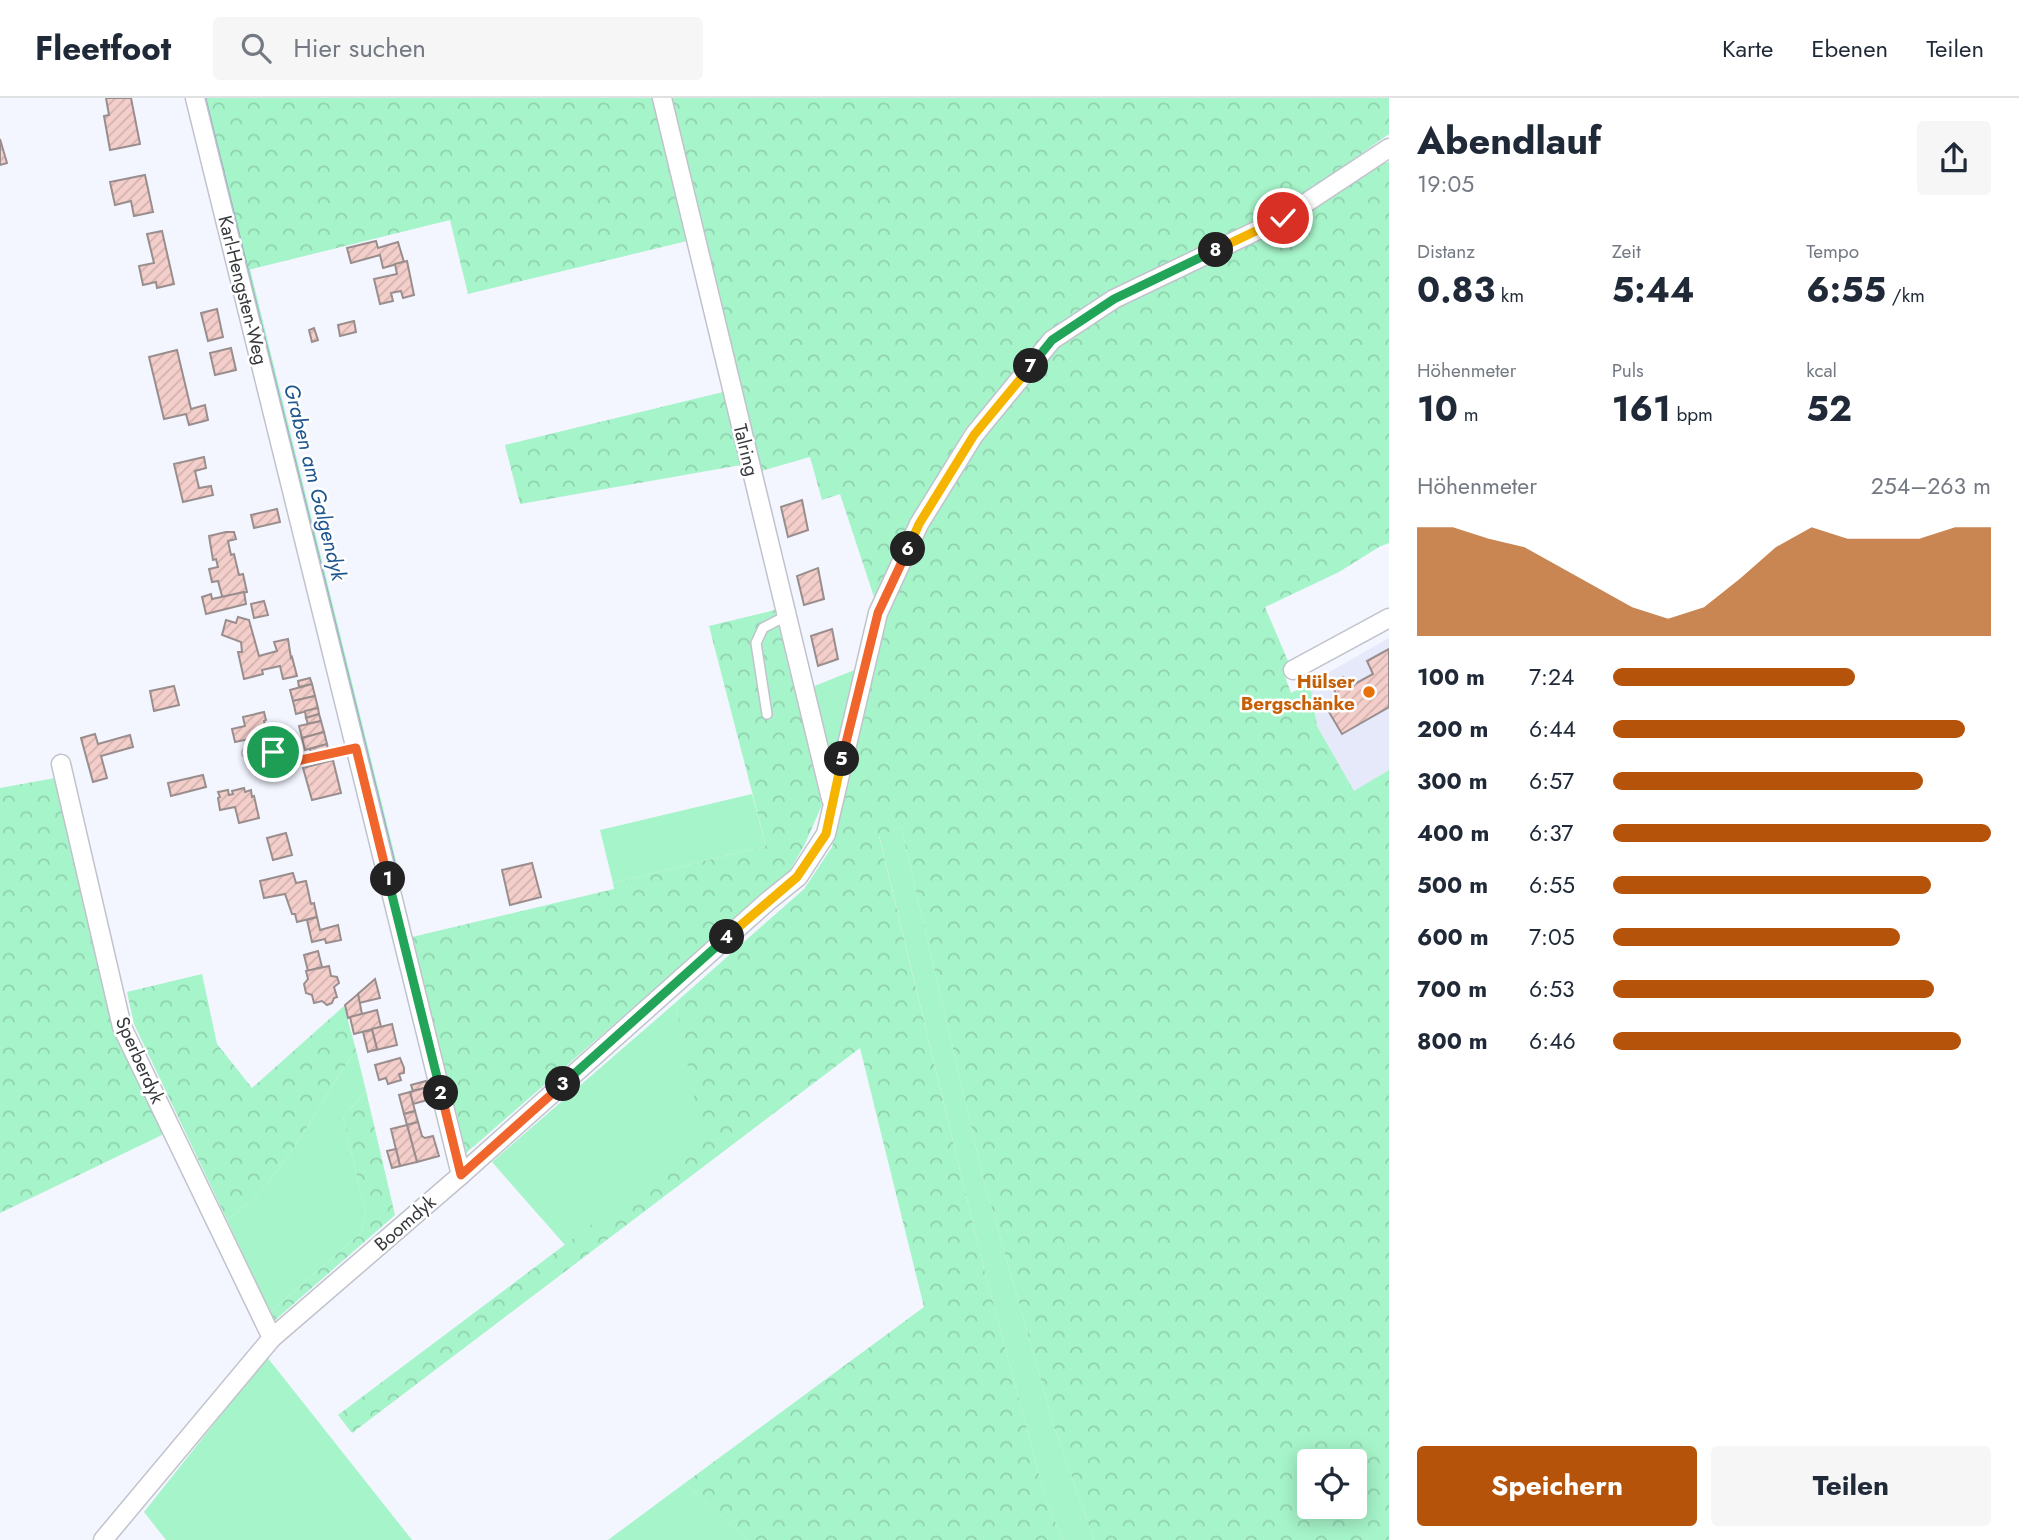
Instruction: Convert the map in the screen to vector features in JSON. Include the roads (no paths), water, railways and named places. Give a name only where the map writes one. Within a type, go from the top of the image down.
[{"type":"street","name":"Karl-Hengsten-Weg","points":[[195,98],[461,1175]]},
{"type":"street","name":"Talring","points":[[662,98],[832,802]]},
{"type":"street","name":"Boomdyk","points":[[103,1540],[272,1338],[461,1175],[797,877],[826,834],[878,613],[919,524],[974,435],[1052,340],[1114,299],[1283,218],[1388,148]]},
{"type":"street","points":[[1293,670],[1389,618]]},
{"type":"street","name":"Sperberdyk","points":[[61,764],[122,1027],[272,1338]]},
{"type":"lane","points":[[767,713],[755,643],[763,628],[786,616]]},
{"type":"lane","points":[[247,753],[269,751],[292,762],[356,748]]},
{"type":"waterway","name":"Graben am Galgendyk","points":[[204,98],[396,874]]},
{"type":"place","name":"Hülser Bergschänke","points":[[1369,692]]}]
